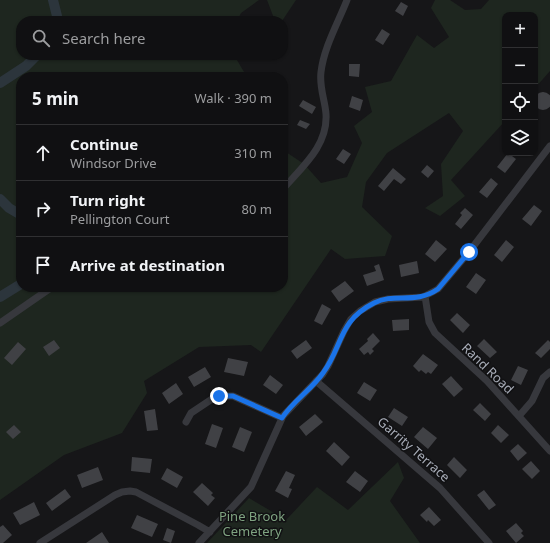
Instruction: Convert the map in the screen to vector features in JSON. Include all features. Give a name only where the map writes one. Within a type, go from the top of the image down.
[{"type":"street","points":[[288,183],[315,152],[322,139],[326,116],[321,92],[321,72],[327,50],[347,0]]},
{"type":"street","points":[[199,543],[251,487],[282,418],[323,374],[348,324],[360,311],[382,300],[425,296],[438,289],[469,252],[550,146]]},
{"type":"street","points":[[0,323],[45,292]]},
{"type":"street","name":"Rand Road","points":[[425,296],[430,322],[435,333],[486,381],[550,451]]},
{"type":"street","points":[[519,416],[532,401],[543,378],[550,372]]},
{"type":"street","name":"Garrity Terrace","points":[[316,380],[440,488],[489,543]]},
{"type":"street","points":[[186,422],[191,413],[212,399],[224,395],[233,396],[282,418]]},
{"type":"street","points":[[40,543],[115,495],[130,491],[141,494],[210,532]]},
{"type":"green space","points":[[0,0],[259,0],[241,13],[240,16],[16,16],[16,60],[237,60],[244,72],[16,72],[16,292],[288,292],[288,153],[304,164],[321,183],[347,177],[362,143],[354,126],[372,112],[365,87],[391,81],[417,35],[434,48],[449,37],[431,8],[435,0],[450,0],[465,10],[481,9],[489,0],[550,0],[550,71],[538,85],[538,12],[502,12],[502,124],[451,180],[465,196],[440,216],[425,208],[443,196],[441,164],[463,131],[449,113],[387,153],[366,182],[362,207],[392,236],[385,256],[345,259],[331,249],[261,352],[251,345],[199,347],[144,381],[147,393],[122,433],[64,455],[0,500]]},
{"type":"green space","points":[[267,0],[296,0],[285,16],[273,16]]},
{"type":"green space","name":"Pine Brook Cemetery","points":[[398,462],[404,478],[390,501],[420,543],[207,543],[249,498],[286,520],[317,487],[348,510]]},
{"type":"building","points":[[401,2],[408,6],[403,16],[395,11]]},
{"type":"building","points":[[382,29],[390,34],[383,45],[375,40]]},
{"type":"building","points":[[349,64],[360,64],[359,77],[349,76]]},
{"type":"building","points":[[543,92],[551,98],[551,104],[543,110],[538,108],[538,94]]},
{"type":"building","points":[[352,96],[363,100],[360,111],[349,107]]},
{"type":"building","points":[[303,100],[316,107],[312,114],[299,106]]},
{"type":"building","points":[[300,120],[310,124],[306,129],[297,125]]},
{"type":"building","points":[[343,149],[351,154],[344,164],[336,159]]},
{"type":"building","points":[[506,156],[512,156],[516,159],[505,173],[497,167]]},
{"type":"building","points":[[427,165],[434,171],[428,178],[421,172]]},
{"type":"building","points":[[393,168],[406,179],[401,184],[394,179],[384,191],[378,186]]},
{"type":"building","points":[[491,178],[498,184],[487,198],[479,192]]},
{"type":"building","points":[[534,205],[542,211],[531,226],[522,219]]},
{"type":"building","points":[[465,208],[473,215],[461,229],[455,224],[462,215],[460,213]]},
{"type":"building","points":[[436,240],[447,249],[435,262],[425,254]]},
{"type":"building","points":[[506,240],[514,247],[502,262],[494,255]]},
{"type":"building","points":[[417,261],[419,273],[401,277],[399,265]]},
{"type":"building","points":[[379,264],[384,280],[367,286],[363,275],[376,271],[374,266]]},
{"type":"building","points":[[476,273],[486,280],[476,294],[466,287]]},
{"type":"building","points":[[345,281],[354,291],[339,302],[331,291]]},
{"type":"building","points":[[322,304],[331,309],[322,325],[314,321]]},
{"type":"building","points":[[457,313],[470,325],[463,333],[450,320]]},
{"type":"building","points":[[409,319],[409,330],[393,331],[392,320]]},
{"type":"building","points":[[373,333],[380,341],[372,349],[374,351],[370,355],[368,352],[364,355],[359,349],[368,341],[367,339]]},
{"type":"building","points":[[484,339],[497,352],[490,358],[477,346]]},
{"type":"building","points":[[54,340],[60,348],[49,356],[43,347]]},
{"type":"building","points":[[306,340],[312,348],[297,359],[291,351]]},
{"type":"building","points":[[548,340],[550,342],[550,349],[541,358],[535,353]]},
{"type":"building","points":[[18,342],[26,349],[12,365],[4,358]]},
{"type":"building","points":[[423,354],[438,365],[431,374],[428,372],[426,374],[421,370],[419,372],[413,366]]},
{"type":"building","points":[[228,358],[248,362],[244,376],[224,372]]},
{"type":"building","points":[[518,366],[528,370],[521,385],[511,380]]},
{"type":"building","points":[[205,367],[211,377],[194,387],[188,377]]},
{"type":"building","points":[[270,375],[283,385],[276,394],[263,385]]},
{"type":"building","points":[[451,376],[463,389],[454,397],[442,384]]},
{"type":"building","points":[[364,382],[377,390],[370,401],[357,393]]},
{"type":"building","points":[[176,383],[183,394],[169,404],[162,393]]},
{"type":"building","points":[[480,403],[491,414],[485,421],[473,410]]},
{"type":"building","points":[[394,408],[408,417],[402,426],[388,417]]},
{"type":"building","points":[[155,409],[158,430],[147,431],[144,411]]},
{"type":"building","points":[[315,414],[323,422],[306,436],[299,427]]},
{"type":"building","points":[[212,424],[223,428],[216,448],[205,444]]},
{"type":"building","points":[[14,425],[21,432],[13,439],[6,432]]},
{"type":"building","points":[[498,425],[509,435],[501,443],[491,433]]},
{"type":"building","points":[[240,427],[252,432],[244,452],[232,447]]},
{"type":"building","points":[[423,427],[437,438],[428,449],[414,437]]},
{"type":"building","points":[[334,442],[350,457],[342,466],[326,451]]},
{"type":"building","points":[[518,444],[527,453],[518,461],[510,451]]},
{"type":"building","points":[[132,457],[152,459],[150,473],[131,471]]},
{"type":"building","points":[[454,457],[467,470],[460,478],[447,465]]},
{"type":"building","points":[[531,461],[540,471],[532,479],[522,469]]},
{"type":"building","points":[[98,467],[103,480],[82,488],[77,475]]},
{"type":"building","points":[[167,468],[183,477],[177,488],[161,479]]},
{"type":"building","points":[[286,471],[295,475],[289,488],[292,489],[288,498],[275,491]]},
{"type":"building","points":[[355,471],[368,481],[360,492],[346,482]]},
{"type":"building","points":[[202,483],[213,493],[211,495],[215,498],[208,506],[193,492]]},
{"type":"building","points":[[65,489],[71,497],[52,511],[46,503]]},
{"type":"building","points":[[484,490],[496,505],[489,510],[477,495]]},
{"type":"building","points":[[34,502],[40,515],[20,525],[13,513]]},
{"type":"building","points":[[429,507],[441,520],[434,526],[420,515]]},
{"type":"building","points":[[137,515],[158,524],[152,537],[131,528]]},
{"type":"building","points":[[516,523],[523,531],[521,533],[524,536],[516,543],[506,531]]},
{"type":"building","points":[[3,525],[12,535],[3,543],[0,543],[0,527]]},
{"type":"building","points":[[167,528],[175,531],[171,543],[163,540]]},
{"type":"building","points":[[102,532],[109,543],[86,543]]},
{"type":"waterway","points":[[53,0],[57,16]]},
{"type":"waterway","points":[[17,72],[32,60]]},
{"type":"waterway","points":[[0,83],[16,73]]},
{"type":"waterway","points":[[0,199],[9,208],[16,212]]},
{"type":"waterway","points":[[0,297],[16,287]]},
{"type":"route","points":[[219,396],[233,396],[282,418],[323,374],[348,324],[360,311],[375,302],[382,300],[416,298],[432,293],[438,289],[469,252]]}]
